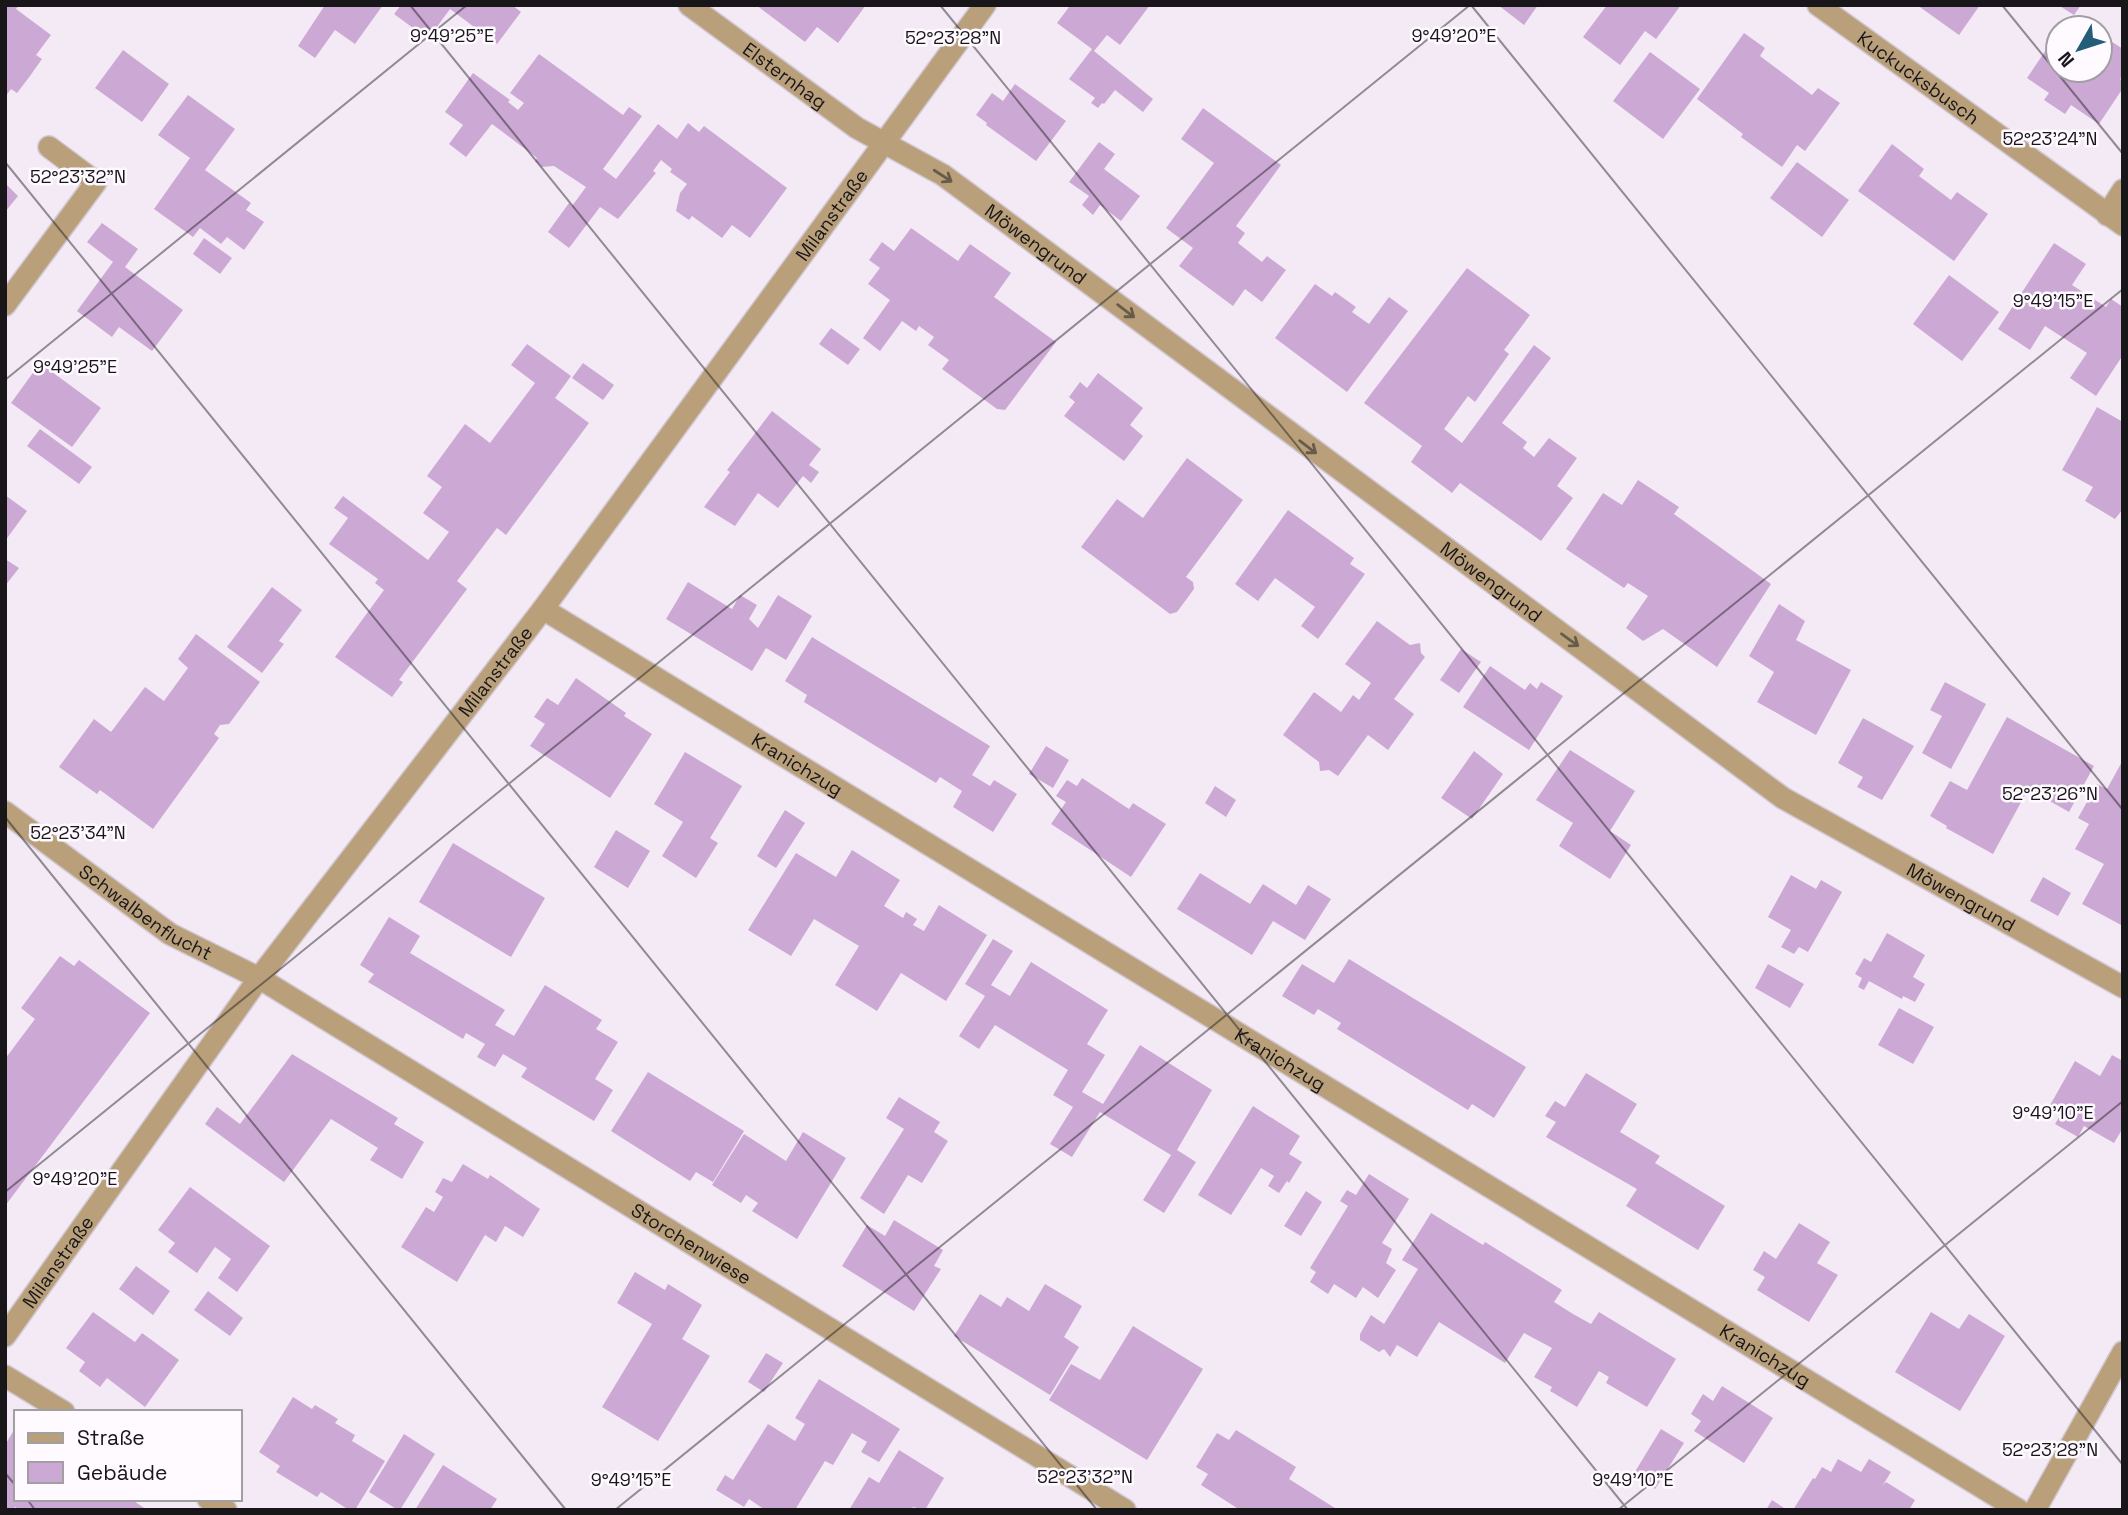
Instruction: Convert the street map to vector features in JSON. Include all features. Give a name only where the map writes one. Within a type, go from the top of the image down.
[{"type":"street","name":"Elsternhag","points":[[689,5],[857,128],[883,142]]},
{"type":"street","name":"Milanstraße","points":[[5,1336],[259,978],[543,609],[985,5]]},
{"type":"street","name":"Kuckucksbusch","points":[[1818,5],[2115,220]]},
{"type":"street","name":"Möwengrund","points":[[883,142],[943,175],[1783,797],[2123,987]]},
{"type":"street","points":[[5,305],[96,181],[49,147]]},
{"type":"street","points":[[2115,220],[2123,190]]},
{"type":"street","name":"Kranichzug","points":[[543,609],[2019,1510]]},
{"type":"street","name":"Schwalbenflucht","points":[[5,812],[170,934],[259,978]]},
{"type":"street","name":"Storchenwiese","points":[[259,978],[1125,1510]]},
{"type":"street","points":[[2035,1510],[2123,1352]]},
{"type":"street","points":[[5,1376],[61,1410]]},
{"type":"building","points":[[5,5],[19,5],[16,9],[51,35],[36,55],[42,59],[30,76],[17,93],[11,89],[5,97]]},
{"type":"building","points":[[325,5],[383,5],[355,44],[335,30],[315,58],[298,46]]},
{"type":"building","points":[[401,5],[512,5],[521,12],[497,44],[450,9],[428,39],[394,14]]},
{"type":"building","points":[[756,5],[866,5],[838,43],[817,27],[805,42]]},
{"type":"building","points":[[1067,5],[1150,5],[1120,45],[1107,35],[1094,51],[1153,99],[1143,112],[1115,90],[1098,108],[1091,103],[1095,98],[1069,79],[1092,49],[1057,23],[1069,7]]},
{"type":"building","points":[[1498,5],[1538,5],[1524,25]]},
{"type":"building","points":[[1607,5],[1681,5],[1656,39],[1645,31],[1620,65],[1583,37]]},
{"type":"building","points":[[1917,5],[1980,5],[1959,35]]},
{"type":"building","points":[[2058,5],[2081,5],[2072,14]]},
{"type":"building","points":[[1744,33],[1765,48],[1760,56],[1812,95],[1818,88],[1840,103],[1805,151],[1797,145],[1782,167],[1741,137],[1743,134],[1697,99]]},
{"type":"building","points":[[2114,43],[2123,49],[2123,74],[2120,79],[2123,81],[2123,88],[2099,124],[2071,105],[2065,114],[2044,100],[2049,93],[2027,78],[2044,53],[2044,84],[2114,84]]},
{"type":"building","points":[[123,50],[169,84],[142,122],[95,88]]},
{"type":"building","points":[[1650,52],[1700,89],[1663,139],[1613,101]]},
{"type":"building","points":[[539,54],[623,115],[629,107],[642,116],[603,169],[616,179],[658,124],[677,139],[688,123],[699,132],[704,126],[787,188],[750,238],[732,225],[722,238],[692,216],[689,220],[676,211],[680,193],[687,184],[670,172],[672,169],[661,160],[653,171],[656,173],[618,219],[600,207],[569,248],[548,232],[569,203],[572,206],[586,187],[554,166],[542,167],[535,161],[537,158],[492,124],[466,157],[449,144],[463,125],[445,112],[473,73],[510,100],[508,102],[518,110],[524,103],[510,93]]},
{"type":"building","points":[[1015,84],[1066,121],[1036,161],[976,115],[992,93],[1003,101]]},
{"type":"building","points":[[188,95],[235,129],[205,170],[251,203],[246,210],[264,222],[244,250],[227,237],[221,244],[200,228],[193,237],[154,209],[190,158],[158,135]]},
{"type":"building","points":[[1203,108],[1281,165],[1236,226],[1245,233],[1238,243],[1262,262],[1267,256],[1286,270],[1262,302],[1245,289],[1233,306],[1179,266],[1193,248],[1166,228],[1214,163],[1181,139]]},
{"type":"building","points":[[1099,142],[1115,154],[1104,169],[1140,196],[1121,221],[1100,205],[1093,215],[1082,205],[1089,196],[1069,182]]},
{"type":"building","points":[[1892,144],[1924,169],[1919,176],[1951,200],[1957,192],[1988,214],[1954,261],[1858,191]]},
{"type":"building","points":[[1797,162],[1849,200],[1822,237],[1770,198]]},
{"type":"building","points":[[5,183],[18,196],[5,212]]},
{"type":"building","points":[[102,223],[138,249],[125,267],[183,310],[152,351],[119,327],[112,337],[77,311],[113,262],[87,242]]},
{"type":"building","points":[[911,228],[958,261],[970,244],[1011,273],[994,297],[1056,342],[1005,410],[997,409],[942,369],[949,360],[928,345],[934,337],[919,326],[916,331],[902,321],[880,351],[863,338],[890,300],[868,284],[880,268],[869,260],[882,242],[894,251]]},
{"type":"building","points":[[204,238],[232,258],[220,274],[193,254]]},
{"type":"building","points":[[2054,243],[2086,264],[2072,285],[2106,307],[2111,299],[2123,307],[2123,355],[2096,396],[2070,378],[2087,353],[2045,326],[2030,350],[1998,329]]},
{"type":"building","points":[[1467,268],[1530,315],[1504,350],[1509,354],[1475,402],[1468,396],[1444,429],[1462,443],[1534,345],[1551,358],[1502,423],[1527,442],[1523,448],[1534,457],[1549,438],[1577,458],[1557,486],[1573,498],[1541,541],[1460,483],[1452,493],[1411,462],[1422,446],[1364,403]]},
{"type":"building","points":[[1949,275],[1999,312],[1962,361],[1913,324]]},
{"type":"building","points":[[1315,284],[1332,296],[1335,292],[1356,307],[1352,312],[1369,324],[1389,297],[1408,311],[1347,392],[1275,338]]},
{"type":"building","points":[[831,328],[860,349],[848,365],[819,344]]},
{"type":"building","points":[[527,344],[571,376],[555,398],[589,423],[506,535],[497,528],[457,581],[467,589],[399,680],[403,682],[392,697],[335,657],[384,590],[375,583],[378,579],[329,544],[348,518],[334,508],[343,496],[428,560],[449,532],[423,513],[442,487],[427,476],[465,424],[490,443],[535,383],[511,365]]},
{"type":"building","points":[[40,363],[101,408],[72,447],[11,403]]},
{"type":"building","points":[[583,363],[614,385],[603,400],[572,378]]},
{"type":"building","points":[[1098,373],[1143,408],[1130,425],[1143,436],[1124,461],[1064,416],[1075,402],[1069,397],[1080,382],[1087,388]]},
{"type":"building","points":[[2097,407],[2123,422],[2123,509],[2115,519],[2085,501],[2093,487],[2062,470]]},
{"type":"building","points":[[772,411],[821,449],[809,465],[819,472],[811,483],[803,476],[778,508],[758,493],[735,526],[704,507],[730,472],[727,470]]},
{"type":"building","points":[[40,429],[92,467],[79,484],[27,446]]},
{"type":"building","points":[[1187,458],[1243,500],[1186,577],[1193,582],[1194,589],[1177,612],[1170,614],[1081,547],[1117,499],[1143,518]]},
{"type":"building","points":[[1638,480],[1679,507],[1674,514],[1771,584],[1717,667],[1663,629],[1643,641],[1626,628],[1648,596],[1628,583],[1624,588],[1566,549],[1603,493],[1622,505]]},
{"type":"building","points":[[5,495],[27,511],[5,541]]},
{"type":"building","points":[[1288,510],[1354,558],[1350,564],[1365,574],[1318,639],[1301,626],[1315,607],[1275,578],[1258,601],[1235,584]]},
{"type":"building","points":[[5,559],[19,568],[5,586]]},
{"type":"building","points":[[688,582],[732,609],[740,595],[757,605],[749,619],[758,628],[778,595],[812,616],[786,660],[766,648],[752,671],[666,619]]},
{"type":"building","points":[[272,587],[302,610],[279,641],[284,644],[262,673],[227,647]]},
{"type":"building","points":[[1779,604],[1805,621],[1796,640],[1851,670],[1816,735],[1757,702],[1774,672],[1749,656]]},
{"type":"building","points":[[1377,621],[1410,645],[1420,643],[1421,653],[1425,657],[1394,699],[1414,714],[1388,750],[1368,735],[1338,776],[1329,770],[1320,771],[1319,762],[1283,735],[1314,692],[1341,712],[1353,695],[1359,700],[1371,683],[1345,664]]},
{"type":"building","points":[[196,634],[260,682],[229,724],[220,725],[214,734],[219,738],[153,829],[100,790],[97,794],[59,767],[94,719],[111,732],[145,687],[164,701],[188,668],[178,659]]},
{"type":"building","points":[[812,637],[990,746],[972,775],[990,786],[994,780],[1017,794],[993,832],[953,807],[962,791],[940,777],[936,783],[804,702],[807,695],[785,681]]},
{"type":"building","points":[[1461,649],[1481,662],[1459,693],[1440,680]]},
{"type":"building","points":[[1490,666],[1525,690],[1530,683],[1537,689],[1541,682],[1563,696],[1529,750],[1463,707]]},
{"type":"building","points":[[576,678],[626,713],[624,716],[652,734],[610,798],[530,746],[545,724],[534,717],[547,698],[558,705]]},
{"type":"building","points":[[1945,682],[1986,704],[1951,769],[1922,753],[1942,716],[1930,710]]},
{"type":"building","points":[[2007,717],[2094,766],[2069,812],[2048,800],[2046,803],[2026,793],[1993,854],[1930,816],[1950,781],[1967,790]]},
{"type":"building","points":[[1863,718],[1914,746],[1882,800],[1857,787],[1863,777],[1838,763]]},
{"type":"building","points":[[1046,746],[1069,760],[1053,788],[1029,774]]},
{"type":"building","points":[[1570,750],[1635,791],[1610,831],[1631,845],[1610,879],[1559,846],[1573,823],[1536,800]]},
{"type":"building","points":[[1474,751],[1503,774],[1472,819],[1441,798]]},
{"type":"building","points":[[685,752],[742,786],[710,838],[718,843],[696,878],[662,856],[683,822],[654,804]]},
{"type":"building","points":[[2123,760],[2123,926],[2082,904],[2104,864],[2075,849],[2089,824],[2078,818],[2097,784],[2107,789]]},
{"type":"building","points":[[1082,778],[1129,809],[1133,803],[1166,824],[1131,877],[1051,824],[1066,802],[1056,796],[1067,780],[1077,786]]},
{"type":"building","points":[[1215,786],[1236,800],[1226,817],[1205,803]]},
{"type":"building","points":[[785,810],[805,823],[776,868],[757,856]]},
{"type":"building","points":[[616,830],[650,851],[628,888],[594,867]]},
{"type":"building","points":[[453,843],[545,898],[511,957],[419,902]]},
{"type":"building","points":[[852,850],[900,880],[884,906],[903,918],[906,912],[917,919],[913,925],[924,931],[939,905],[987,935],[946,1001],[901,973],[877,1011],[835,985],[859,946],[814,919],[791,956],[748,930],[796,853],[836,877]]},
{"type":"building","points":[[1200,873],[1250,904],[1263,884],[1296,905],[1308,885],[1331,899],[1305,940],[1273,921],[1252,955],[1177,909]]},
{"type":"building","points":[[1791,875],[1816,889],[1821,880],[1842,892],[1808,952],[1799,947],[1794,954],[1781,947],[1791,930],[1768,917]]},
{"type":"building","points":[[2043,877],[2071,893],[2058,916],[2030,901]]},
{"type":"building","points":[[389,917],[420,936],[410,953],[505,1010],[495,1025],[514,1036],[545,985],[602,1020],[596,1029],[618,1042],[595,1079],[613,1090],[594,1121],[521,1077],[527,1068],[503,1054],[495,1067],[477,1057],[485,1044],[466,1033],[463,1039],[368,982],[374,974],[360,965]]},
{"type":"building","points":[[1887,933],[1925,955],[1913,977],[1925,984],[1915,1002],[1903,996],[1902,999],[1869,981],[1864,990],[1858,987],[1862,978],[1855,974],[1864,958],[1871,962]]},
{"type":"building","points":[[993,939],[1013,951],[991,985],[1010,996],[1031,962],[1108,1010],[1087,1044],[1105,1055],[1082,1092],[1103,1104],[1140,1045],[1212,1090],[1177,1150],[1196,1162],[1164,1213],[1143,1200],[1171,1155],[1100,1112],[1072,1157],[1050,1144],[1073,1107],[1053,1095],[1068,1070],[995,1025],[979,1049],[959,1036],[985,996],[965,984]]},
{"type":"building","points":[[60,956],[74,966],[79,960],[150,1013],[5,1206],[5,1059],[35,1019],[21,1008]]},
{"type":"building","points":[[1349,959],[1526,1067],[1494,1118],[1472,1104],[1468,1110],[1337,1029],[1341,1023],[1318,1009],[1314,1015],[1282,996],[1302,964],[1334,983]]},
{"type":"building","points":[[1768,964],[1804,984],[1790,1008],[1755,988]]},
{"type":"building","points":[[1899,1008],[1934,1027],[1913,1064],[1878,1045]]},
{"type":"building","points":[[292,1054],[398,1118],[394,1124],[424,1142],[402,1179],[370,1160],[378,1148],[331,1119],[284,1182],[205,1124],[217,1107],[240,1124]]},
{"type":"building","points":[[2112,1055],[2123,1061],[2123,1128],[2114,1143],[2084,1126],[2078,1137],[2055,1124],[2061,1114],[2049,1107],[2075,1061],[2100,1076]]},
{"type":"building","points":[[648,1072],[744,1131],[713,1182],[696,1172],[690,1181],[611,1131]]},
{"type":"building","points":[[1586,1073],[1637,1104],[1620,1132],[1660,1156],[1655,1163],[1725,1206],[1698,1250],[1626,1206],[1637,1189],[1546,1137],[1556,1122],[1545,1116],[1555,1101],[1565,1107]]},
{"type":"building","points":[[899,1097],[940,1122],[934,1132],[948,1141],[922,1183],[908,1175],[884,1214],[860,1198],[904,1129],[886,1118]]},
{"type":"building","points":[[1253,1106],[1300,1136],[1289,1154],[1302,1162],[1279,1193],[1268,1186],[1274,1176],[1261,1168],[1231,1215],[1198,1195]]},
{"type":"building","points":[[803,1132],[846,1158],[797,1239],[752,1211],[758,1203],[746,1195],[741,1203],[712,1185],[744,1134],[786,1161]]},
{"type":"building","points":[[463,1164],[488,1179],[490,1175],[540,1209],[523,1237],[505,1226],[496,1242],[485,1235],[457,1282],[401,1247],[426,1207],[434,1212],[443,1197],[435,1192],[443,1178],[452,1182]]},
{"type":"building","points":[[1369,1174],[1409,1199],[1382,1243],[1392,1249],[1386,1263],[1396,1270],[1378,1298],[1363,1287],[1356,1298],[1334,1284],[1328,1294],[1310,1282],[1316,1272],[1310,1268],[1348,1206],[1340,1201],[1347,1190],[1356,1195]]},
{"type":"building","points":[[190,1187],[270,1246],[237,1292],[218,1278],[231,1259],[215,1247],[197,1273],[168,1252],[175,1243],[158,1230]]},
{"type":"building","points":[[1306,1191],[1322,1202],[1301,1236],[1284,1226]]},
{"type":"building","points":[[1431,1213],[1483,1245],[1485,1242],[1562,1290],[1554,1302],[1573,1314],[1591,1324],[1599,1312],[1676,1359],[1647,1407],[1606,1383],[1609,1377],[1599,1371],[1577,1407],[1550,1391],[1552,1387],[1534,1377],[1552,1348],[1524,1333],[1505,1363],[1439,1322],[1417,1357],[1397,1345],[1390,1357],[1384,1349],[1379,1352],[1360,1340],[1360,1334],[1371,1315],[1384,1324],[1418,1269],[1402,1260]]},
{"type":"building","points":[[894,1220],[943,1250],[934,1266],[941,1269],[914,1311],[842,1266],[867,1225],[885,1236]]},
{"type":"building","points":[[1799,1223],[1830,1242],[1817,1263],[1838,1275],[1809,1322],[1757,1290],[1765,1277],[1753,1270],[1764,1251],[1776,1259]]},
{"type":"building","points":[[136,1266],[170,1291],[153,1315],[119,1289]]},
{"type":"building","points":[[635,1272],[665,1290],[668,1284],[702,1305],[682,1339],[710,1356],[658,1441],[602,1407],[652,1324],[617,1303]]},
{"type":"building","points":[[1045,1284],[1082,1306],[1064,1337],[1079,1347],[1050,1395],[954,1336],[980,1294],[1001,1307],[1007,1297],[1029,1311]]},
{"type":"building","points":[[208,1291],[243,1318],[230,1336],[194,1310]]},
{"type":"building","points":[[93,1312],[135,1342],[142,1333],[179,1360],[145,1407],[107,1378],[100,1387],[79,1371],[85,1362],[66,1348]]},
{"type":"building","points":[[1931,1312],[1959,1329],[1969,1314],[2005,1336],[1960,1411],[1895,1372]]},
{"type":"building","points":[[1133,1326],[1203,1369],[1147,1460],[1049,1400],[1071,1364],[1100,1380]]},
{"type":"building","points":[[766,1353],[783,1363],[764,1392],[748,1382]]},
{"type":"building","points":[[819,1379],[900,1429],[879,1462],[861,1452],[867,1442],[852,1433],[833,1465],[825,1461],[795,1510],[765,1510],[749,1499],[744,1507],[716,1490],[725,1475],[733,1480],[768,1424],[795,1441],[805,1424],[795,1418]]},
{"type":"building","points":[[1722,1386],[1773,1418],[1744,1463],[1694,1431],[1701,1421],[1691,1414],[1703,1394],[1713,1401]]},
{"type":"building","points":[[293,1397],[312,1409],[315,1405],[338,1419],[335,1423],[355,1435],[352,1441],[385,1461],[355,1510],[349,1510],[321,1492],[317,1497],[276,1472],[280,1466],[259,1452]]},
{"type":"building","points":[[1661,1429],[1684,1443],[1655,1489],[1633,1475]]},
{"type":"building","points":[[14,1430],[14,1501],[134,1501],[147,1510],[20,1510],[15,1507],[13,1510],[5,1510],[5,1445]]},
{"type":"building","points":[[1236,1430],[1296,1467],[1289,1479],[1338,1510],[1240,1510],[1201,1485],[1208,1474],[1196,1467],[1217,1433],[1229,1440]]},
{"type":"building","points":[[404,1434],[435,1454],[398,1510],[369,1492]]},
{"type":"building","points":[[899,1450],[944,1478],[925,1510],[913,1507],[911,1510],[849,1510],[869,1477],[879,1483]]},
{"type":"building","points":[[1838,1459],[1861,1472],[1869,1459],[1891,1472],[1883,1485],[1886,1482],[1915,1500],[1909,1510],[1793,1510],[1822,1467],[1831,1472]]},
{"type":"building","points":[[443,1465],[497,1499],[490,1510],[415,1510]]},
{"type":"building","points":[[1772,1500],[1787,1510],[1766,1510]]}]
